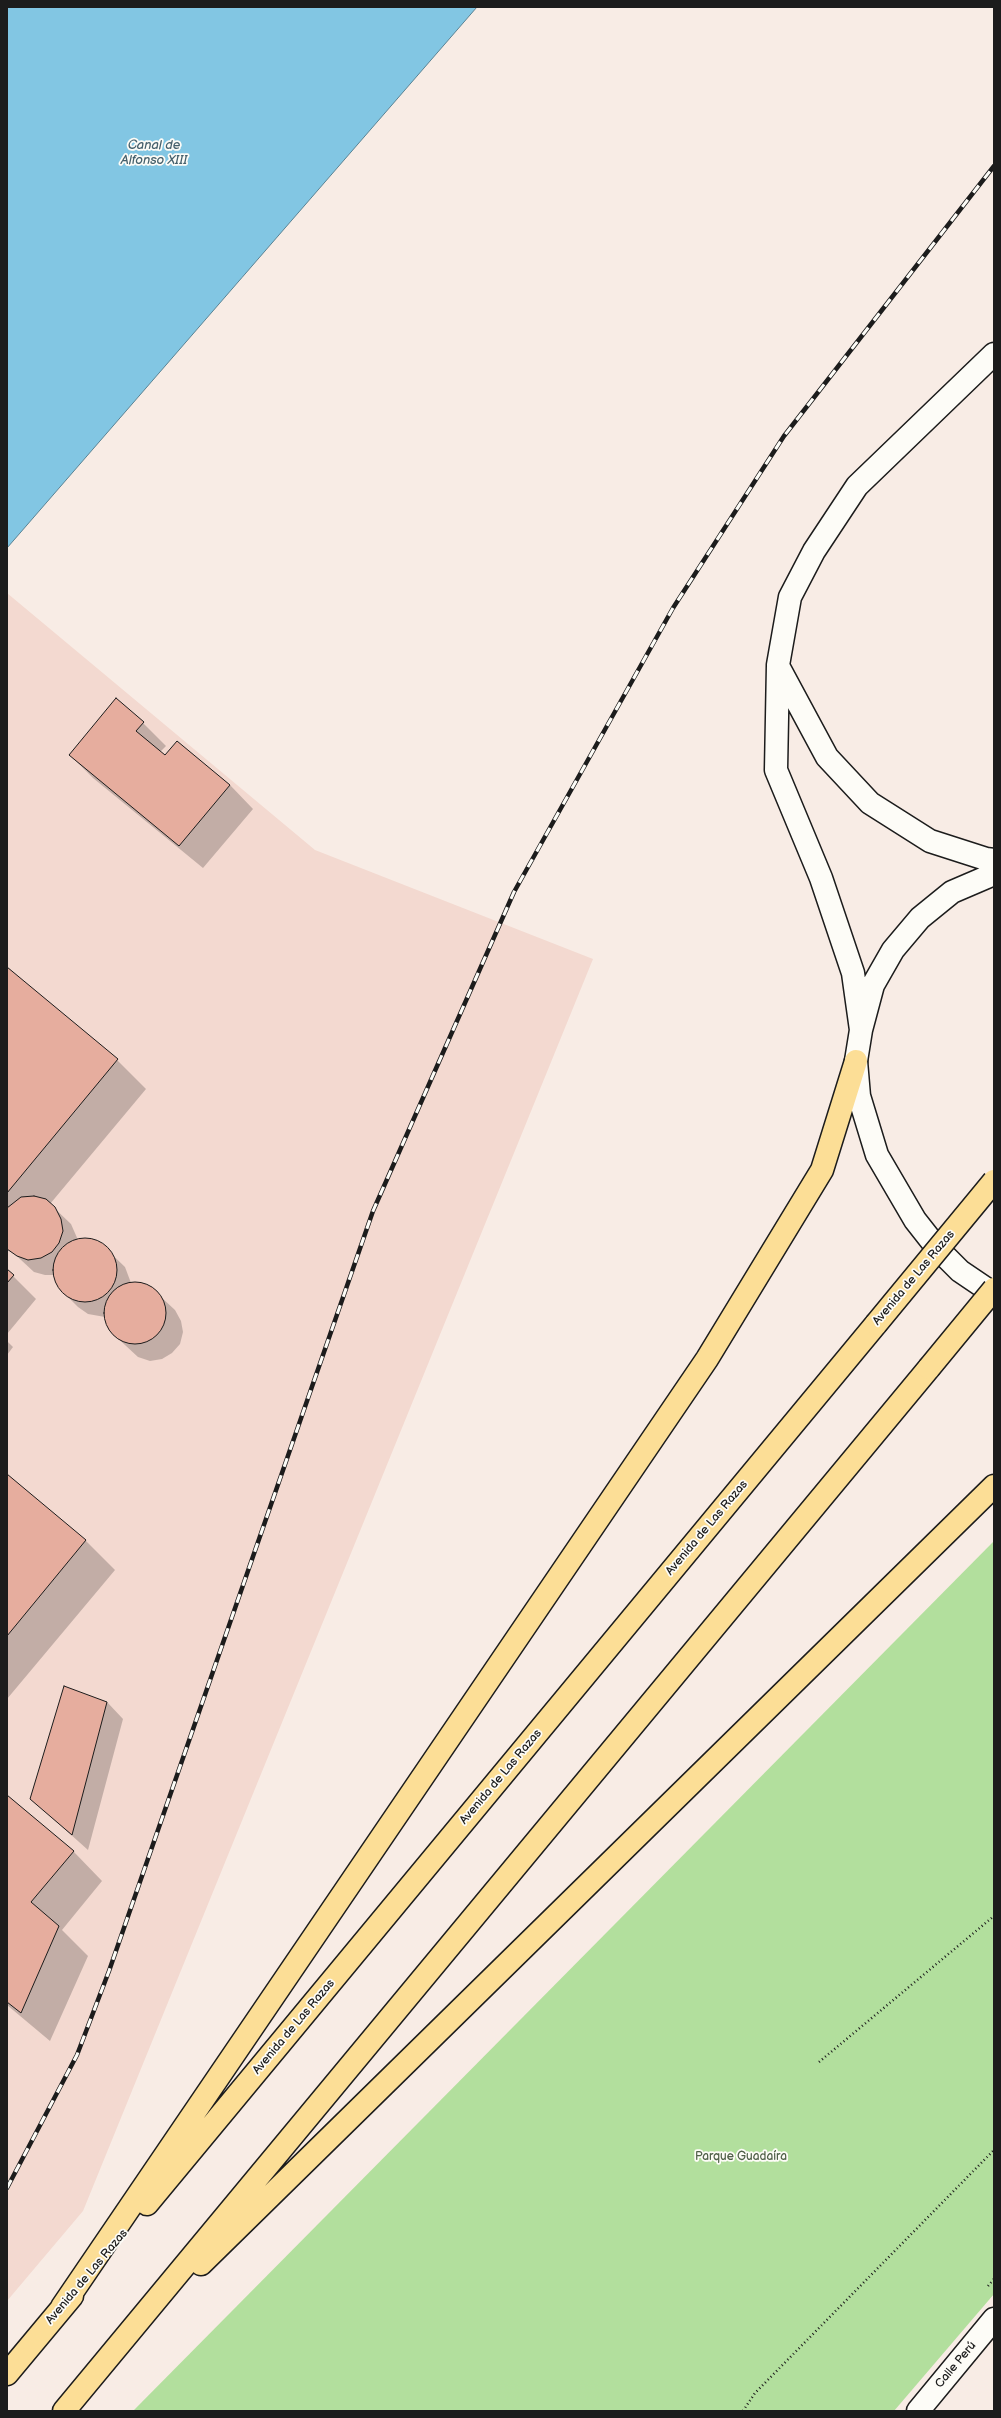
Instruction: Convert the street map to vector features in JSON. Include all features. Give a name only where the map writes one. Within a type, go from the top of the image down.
[{"type":"main road","points":[[62,2307],[707,1359],[822,1170],[856,1061]]},
{"type":"main road","name":"Avenida de Las Razas","points":[[7,2374],[994,1181]]},
{"type":"main road","points":[[64,2411],[994,1289]]},
{"type":"main road","points":[[114,2349],[994,1486]]},
{"type":"street","points":[[861,1030],[853,973],[821,878],[776,770],[778,665],[790,597],[814,551],[856,486],[994,354]]},
{"type":"street","points":[[778,665],[827,757],[870,803],[930,841],[986,859],[994,860]]},
{"type":"street","points":[[994,874],[952,892],[920,918],[893,950],[873,985],[861,1030],[856,1061],[859,1096],[877,1155],[915,1220],[937,1248],[960,1271],[994,1294]]},
{"type":"street","name":"Calle Perú","points":[[918,2411],[994,2319]]},
{"type":"path","points":[[819,2062],[994,1916]]},
{"type":"path","points":[[744,2411],[755,2393],[994,2150]]},
{"type":"shaded area","points":[[7,593],[315,850],[593,959],[83,2211],[7,2301]]},
{"type":"green space","name":"Parque Guadaíra","points":[[994,1541],[994,2294],[894,2411],[133,2411]]},
{"type":"water","name":"Canal de Alfonso XIII","points":[[7,7],[477,7],[7,548]]},
{"type":"building","points":[[116,698],[144,722],[136,731],[165,755],[177,741],[230,785],[179,846],[69,755]]},
{"type":"building","points":[[7,967],[118,1059],[7,1193]]},
{"type":"building","points":[[34,1196],[46,1199],[55,1207],[61,1219],[63,1231],[59,1243],[52,1252],[41,1258],[28,1260],[17,1256],[7,1249],[7,1208],[21,1197]]},
{"type":"building","points":[[85,1238],[103,1244],[111,1252],[117,1270],[111,1288],[103,1296],[85,1302],[67,1296],[59,1288],[53,1270],[59,1252],[67,1244]]},
{"type":"building","points":[[7,1269],[14,1275],[7,1283]]},
{"type":"building","points":[[129,1282],[141,1282],[157,1291],[164,1301],[166,1313],[164,1325],[157,1335],[141,1344],[129,1344],[118,1339],[109,1330],[104,1319],[104,1307],[109,1296],[118,1287]]},
{"type":"building","points":[[7,1474],[86,1540],[7,1636]]},
{"type":"building","points":[[64,1686],[107,1702],[72,1835],[30,1799]]},
{"type":"building","points":[[7,1795],[74,1851],[31,1902],[59,1926],[21,2013],[7,2002]]},
{"type":"railway","points":[[7,2188],[77,2055],[109,1971],[373,1211],[514,892],[673,608],[784,436],[994,166]]}]
